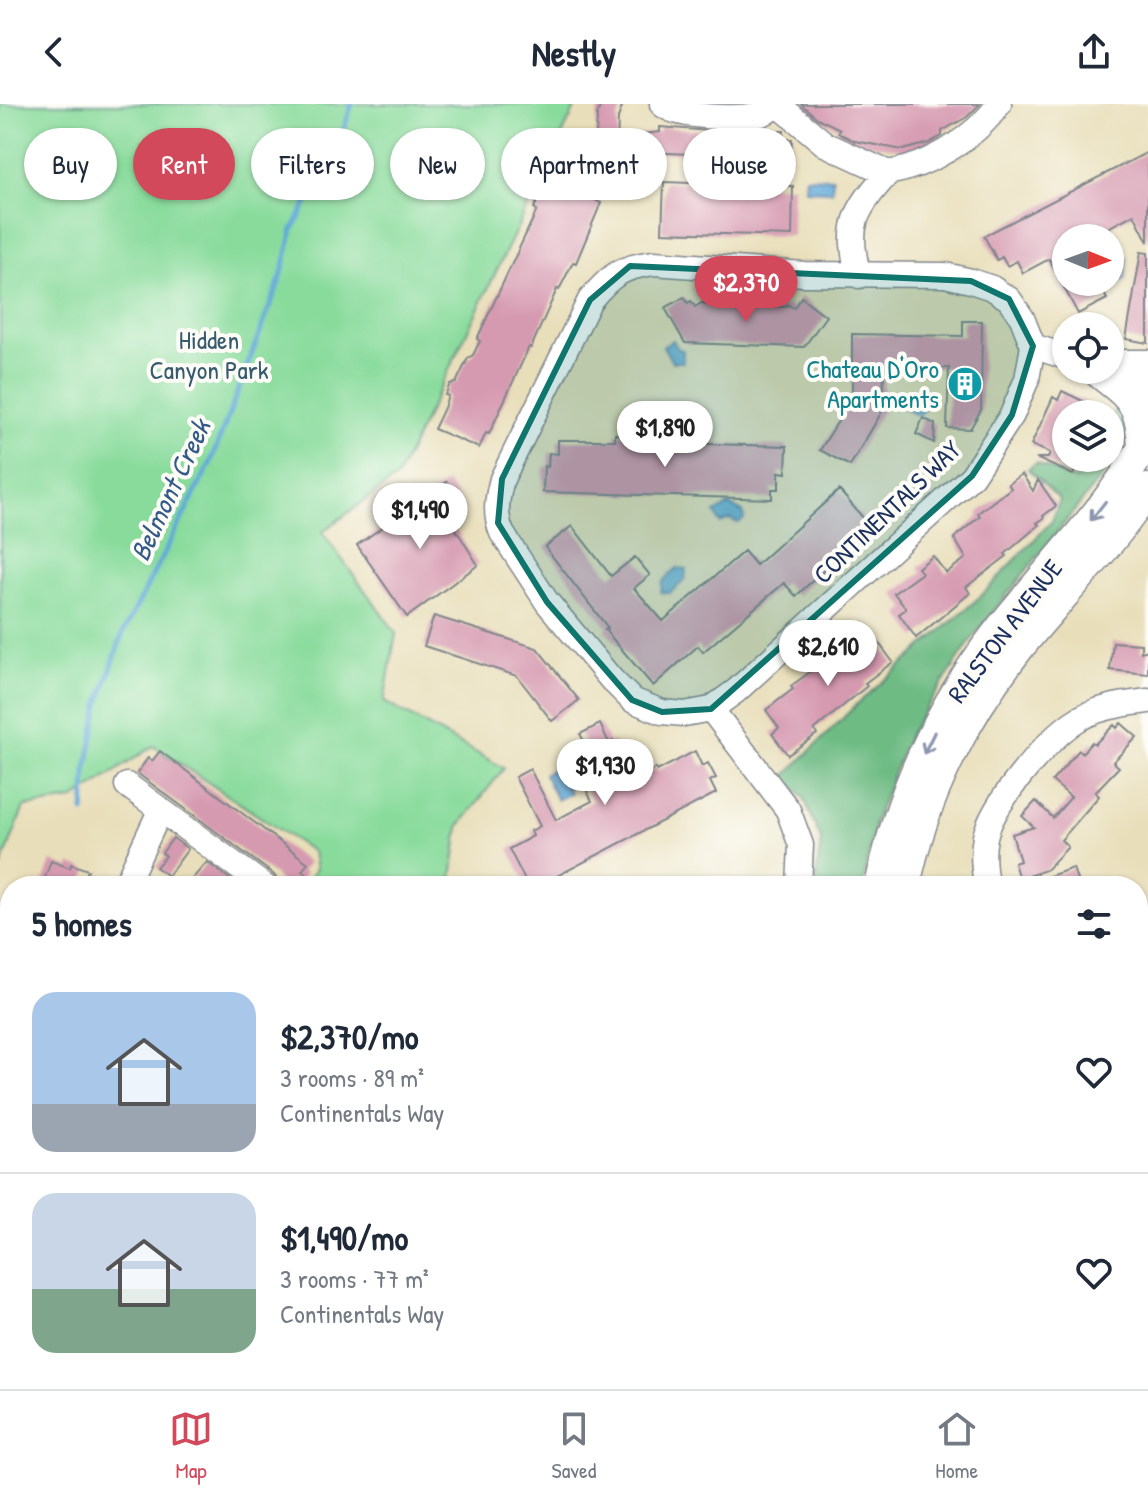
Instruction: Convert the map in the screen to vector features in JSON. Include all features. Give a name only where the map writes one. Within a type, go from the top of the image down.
[{"type":"main road","points":[[1124,365],[1148,365]]},
{"type":"main road","points":[[1113,384],[1138,409],[1146,443]]},
{"type":"main road","name":"RALSTON AVENUE","points":[[883,876],[896,823],[911,782],[948,706],[997,633],[1102,507],[1146,443]]},
{"type":"main road","name":"RALSTON AVENUE","points":[[908,876],[933,795],[968,721],[1017,649],[1097,558],[1148,489]]},
{"type":"street","points":[[662,104],[680,114],[722,116],[759,115],[776,105],[785,109],[825,144],[888,173]]},
{"type":"street","points":[[859,276],[850,241],[866,198],[888,173],[917,165],[968,137],[989,119],[999,104]]},
{"type":"street","points":[[799,876],[801,845],[788,810],[711,709],[684,714],[662,712],[632,700],[547,602],[502,533],[496,507],[502,479],[590,300],[609,278],[630,266],[654,263],[859,276],[945,275],[992,288],[1009,299],[1022,318],[1033,346],[1052,352]]},
{"type":"street","name":"CONTINENTALS WAY","points":[[711,709],[761,668],[972,476],[1012,415],[1027,379],[1033,346]]},
{"type":"street","points":[[1124,377],[1148,386]]},
{"type":"street","points":[[984,876],[985,836],[1007,791],[1073,722],[1116,705],[1148,701]]},
{"type":"street","points":[[127,785],[250,876]]},
{"type":"street","points":[[130,876],[160,811]]},
{"type":"highlighted area","points":[[630,266],[971,281],[1009,299],[1033,346],[1012,415],[972,476],[711,709],[662,712],[632,700],[547,602],[498,523],[502,479],[590,300]]},
{"type":"green space","name":"Hidden Canyon Park","points":[[0,104],[577,104],[565,128],[501,128],[501,200],[531,200],[397,477],[322,532],[396,633],[384,702],[504,768],[459,826],[452,876],[311,876],[316,869],[313,852],[153,746],[73,800],[24,807],[0,870]]},
{"type":"green space","points":[[1124,417],[1126,418],[1129,432],[1124,444]]},
{"type":"green space","points":[[1036,463],[1076,480],[1081,472],[1105,472],[976,633],[909,734],[875,821],[865,876],[816,876],[821,840],[804,798],[784,777],[856,705],[982,595],[1052,521],[1060,500],[1028,469]]},
{"type":"water","points":[[806,177],[833,178],[832,191],[805,190]]},
{"type":"water","points":[[1124,258],[1127,258],[1124,280]]},
{"type":"water","points":[[673,340],[678,349],[683,350],[683,362],[672,362],[663,346]]},
{"type":"water","points":[[902,393],[926,406],[919,416],[896,404]]},
{"type":"water","points":[[729,505],[743,512],[744,519],[738,523],[730,519],[720,523],[715,513]]},
{"type":"water","points":[[677,568],[686,569],[685,580],[670,593],[661,592],[663,581]]},
{"type":"water","points":[[557,767],[570,793],[557,800],[544,774]]},
{"type":"building","points":[[601,104],[623,104],[618,128],[596,128]]},
{"type":"building","points":[[801,104],[980,104],[967,117],[942,131],[942,136],[903,150],[855,141],[838,133],[840,129],[817,118]]},
{"type":"building","points":[[660,127],[683,129],[683,154],[667,153],[667,128]]},
{"type":"building","points":[[1148,152],[1148,242],[1134,214],[1115,224],[1052,224],[1052,265],[1049,259],[1023,273],[1017,261],[1007,266],[1002,257],[997,260],[984,236]]},
{"type":"building","points":[[667,182],[683,183],[683,200],[793,200],[792,236],[662,232]]},
{"type":"building","points":[[538,200],[595,200],[601,203],[576,263],[573,262],[557,289],[489,434],[486,433],[479,448],[434,429],[450,384],[456,383],[480,341],[477,339],[537,210],[534,208]]},
{"type":"building","points":[[1141,252],[1148,253],[1148,343],[1126,339]]},
{"type":"building","points":[[1069,296],[1105,296],[1107,299],[1082,312],[1077,312]]},
{"type":"building","points":[[684,297],[695,307],[703,302],[705,305],[788,305],[794,308],[801,297],[826,316],[804,347],[685,343],[665,308]]},
{"type":"building","name":"Chateau D'Oro Apartments","points":[[963,321],[982,321],[981,410],[970,429],[947,428],[949,368],[884,368],[883,410],[850,466],[820,450],[852,399],[852,334],[963,336]]},
{"type":"building","points":[[1062,391],[1081,400],[1058,400]]},
{"type":"building","points":[[1053,397],[1058,400],[1052,400],[1052,465],[1036,458],[1048,458],[1050,453],[1031,445]]},
{"type":"building","points":[[923,418],[935,424],[934,443],[916,434]]},
{"type":"building","points":[[615,434],[637,435],[637,442],[787,446],[786,473],[779,472],[779,489],[772,489],[772,499],[543,492],[544,466],[548,467],[549,453],[558,454],[558,440],[615,440]]},
{"type":"building","points":[[1022,474],[1033,491],[1038,480],[1056,506],[1005,554],[1007,556],[966,587],[970,593],[916,638],[899,614],[906,609],[894,593],[922,573],[918,568],[933,556],[946,573],[966,558],[954,538],[980,516],[978,513],[1011,488],[1008,484]]},
{"type":"building","points":[[447,482],[465,509],[450,520],[478,565],[407,617],[357,545]]},
{"type":"building","points":[[839,490],[871,527],[796,596],[784,583],[703,652],[698,646],[653,686],[605,630],[608,628],[545,547],[572,526],[611,576],[635,557],[650,575],[634,588],[663,621],[744,551],[756,565]]},
{"type":"building","points":[[434,616],[537,648],[579,700],[552,721],[517,676],[424,646]]},
{"type":"building","points":[[864,623],[893,662],[814,730],[817,734],[788,755],[772,734],[779,728],[766,710],[818,666],[815,662]]},
{"type":"building","points":[[1113,642],[1141,644],[1141,652],[1148,650],[1148,674],[1110,670]]},
{"type":"building","points":[[1121,723],[1137,737],[1113,762],[1119,767],[1095,792],[1099,796],[1061,840],[1068,847],[1046,870],[1018,876],[1014,863],[1020,861],[1012,834],[1034,827],[1022,816],[1036,801],[1053,818],[1071,797],[1052,781],[1079,750],[1082,753],[1092,742],[1095,744],[1114,725],[1117,728]]},
{"type":"building","points":[[600,724],[609,743],[613,741],[633,780],[695,751],[702,766],[708,763],[716,778],[710,781],[716,793],[557,876],[523,876],[509,849],[533,836],[531,831],[540,826],[515,777],[530,769],[556,820],[592,801],[566,751],[584,741],[580,734]]},
{"type":"building","points":[[160,751],[308,863],[302,871],[306,873],[304,876],[275,876],[137,773],[148,758],[152,761]]},
{"type":"building","points":[[173,838],[188,849],[168,876],[156,867],[166,856],[162,853]]},
{"type":"building","points":[[51,861],[88,870],[86,876],[46,876]]},
{"type":"building","points":[[207,862],[226,876],[195,876]]},
{"type":"building","points":[[1073,868],[1076,876],[1050,876]]},
{"type":"waterway","name":"Belmont Creek","points":[[84,812],[86,773],[99,705],[122,635],[210,464],[281,277],[293,229],[339,143],[352,104]]},
{"type":"place","name":"Chateau D'Oro Apartments","points":[[965,384]]}]
